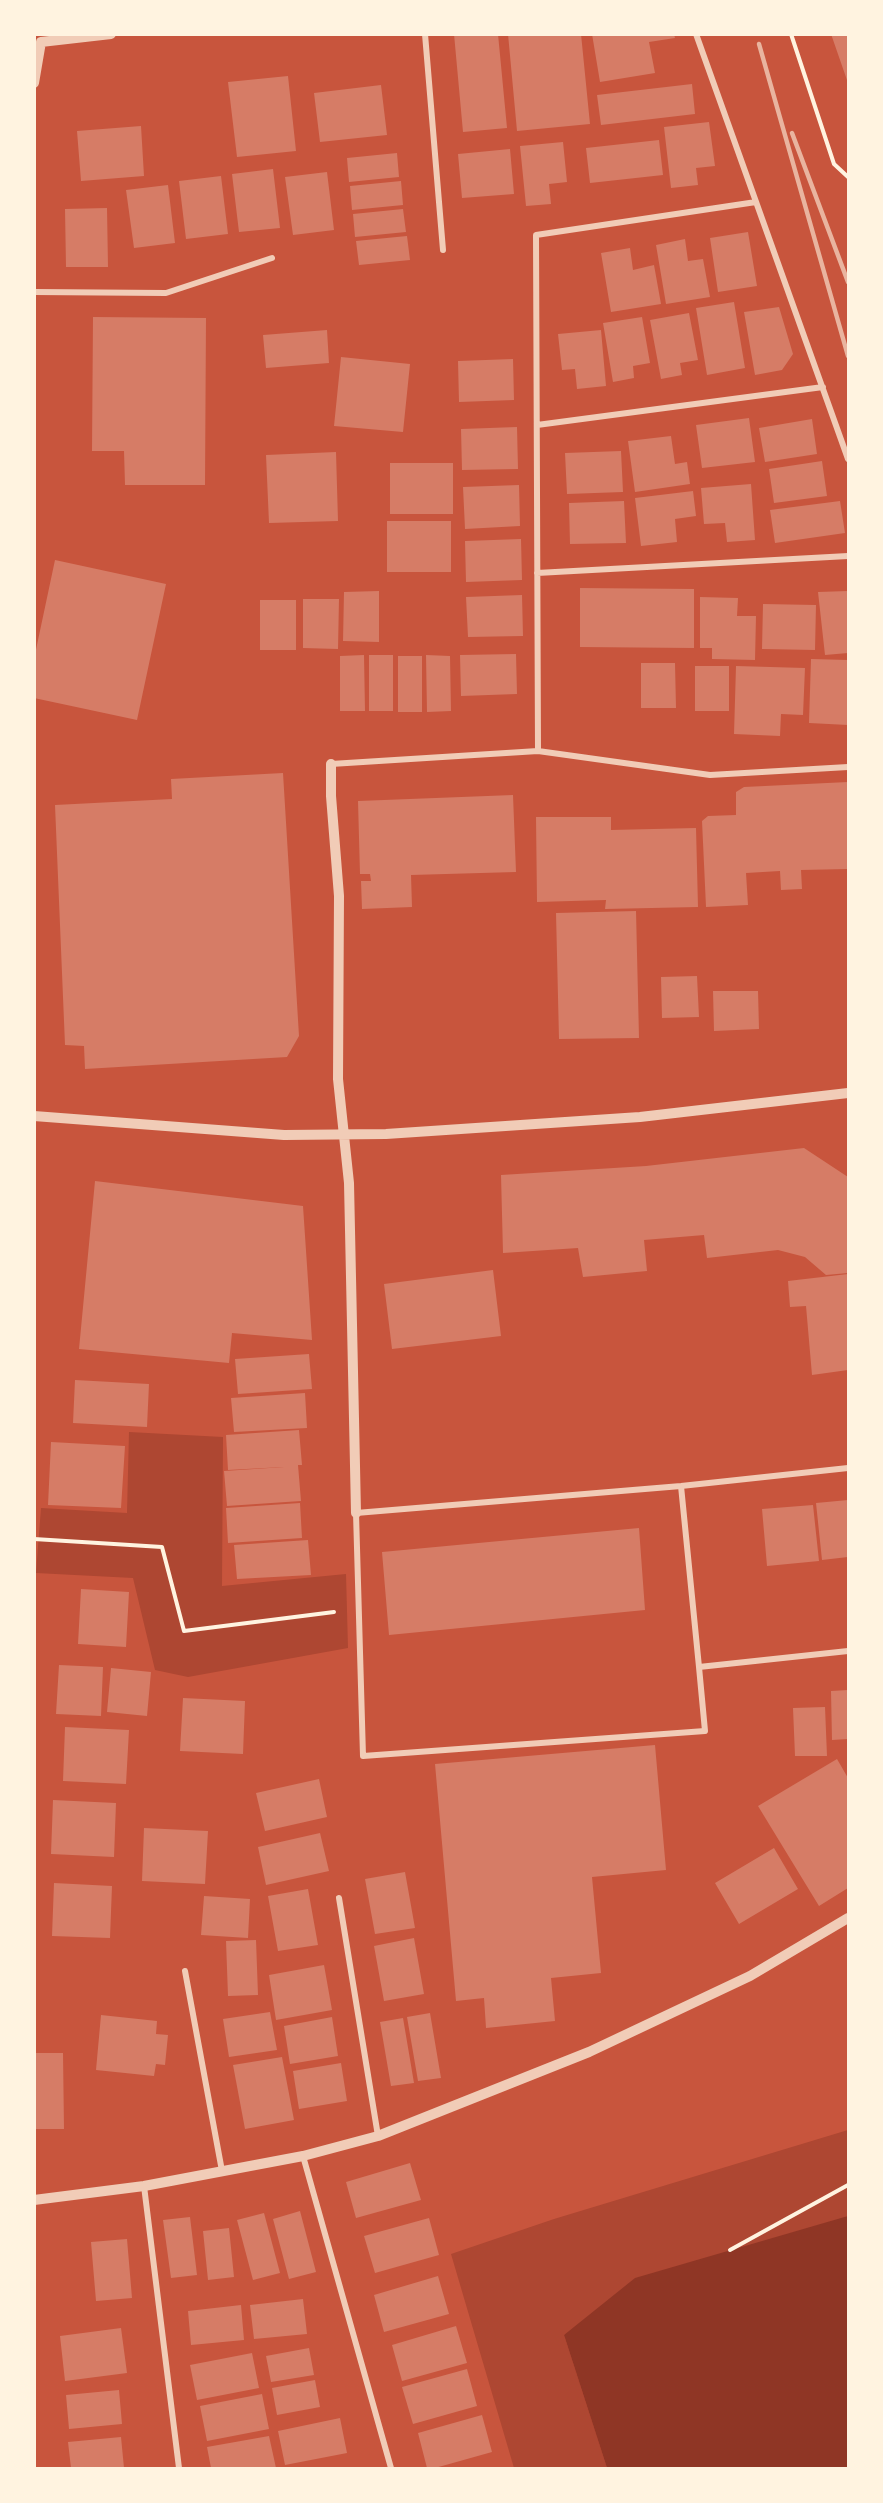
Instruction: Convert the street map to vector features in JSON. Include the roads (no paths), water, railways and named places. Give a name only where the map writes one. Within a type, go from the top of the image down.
[{"type":"street","points":[[34,82],[38,43],[111,34]]},
{"type":"street","points":[[424,34],[442,250]]},
{"type":"street","points":[[696,34],[849,459]]},
{"type":"street","points":[[538,751],[536,235],[756,202]]},
{"type":"street","points":[[34,292],[165,293],[272,258]]},
{"type":"street","points":[[537,425],[823,387]]},
{"type":"street","points":[[537,573],[849,556]]},
{"type":"street","points":[[681,1486],[705,1731],[363,1756],[349,1183],[338,1079],[339,896],[331,796],[331,764],[538,751],[710,775],[849,767]]},
{"type":"street","points":[[34,1116],[284,1135],[386,1134],[640,1117],[849,1093]]},
{"type":"street","points":[[356,1513],[681,1486],[849,1468]]},
{"type":"street","points":[[699,1667],[849,1651]]},
{"type":"street","points":[[339,1898],[378,2136]]},
{"type":"street","points":[[34,2200],[144,2186],[303,2156],[378,2136],[589,2052],[750,1976],[849,1918]]},
{"type":"street","points":[[186,1971],[222,2171]]},
{"type":"street","points":[[303,2156],[391,2469]]},
{"type":"street","points":[[144,2186],[179,2469]]},
{"type":"railway","points":[[759,44],[848,356]]},
{"type":"railway","points":[[792,133],[848,282]]}]
